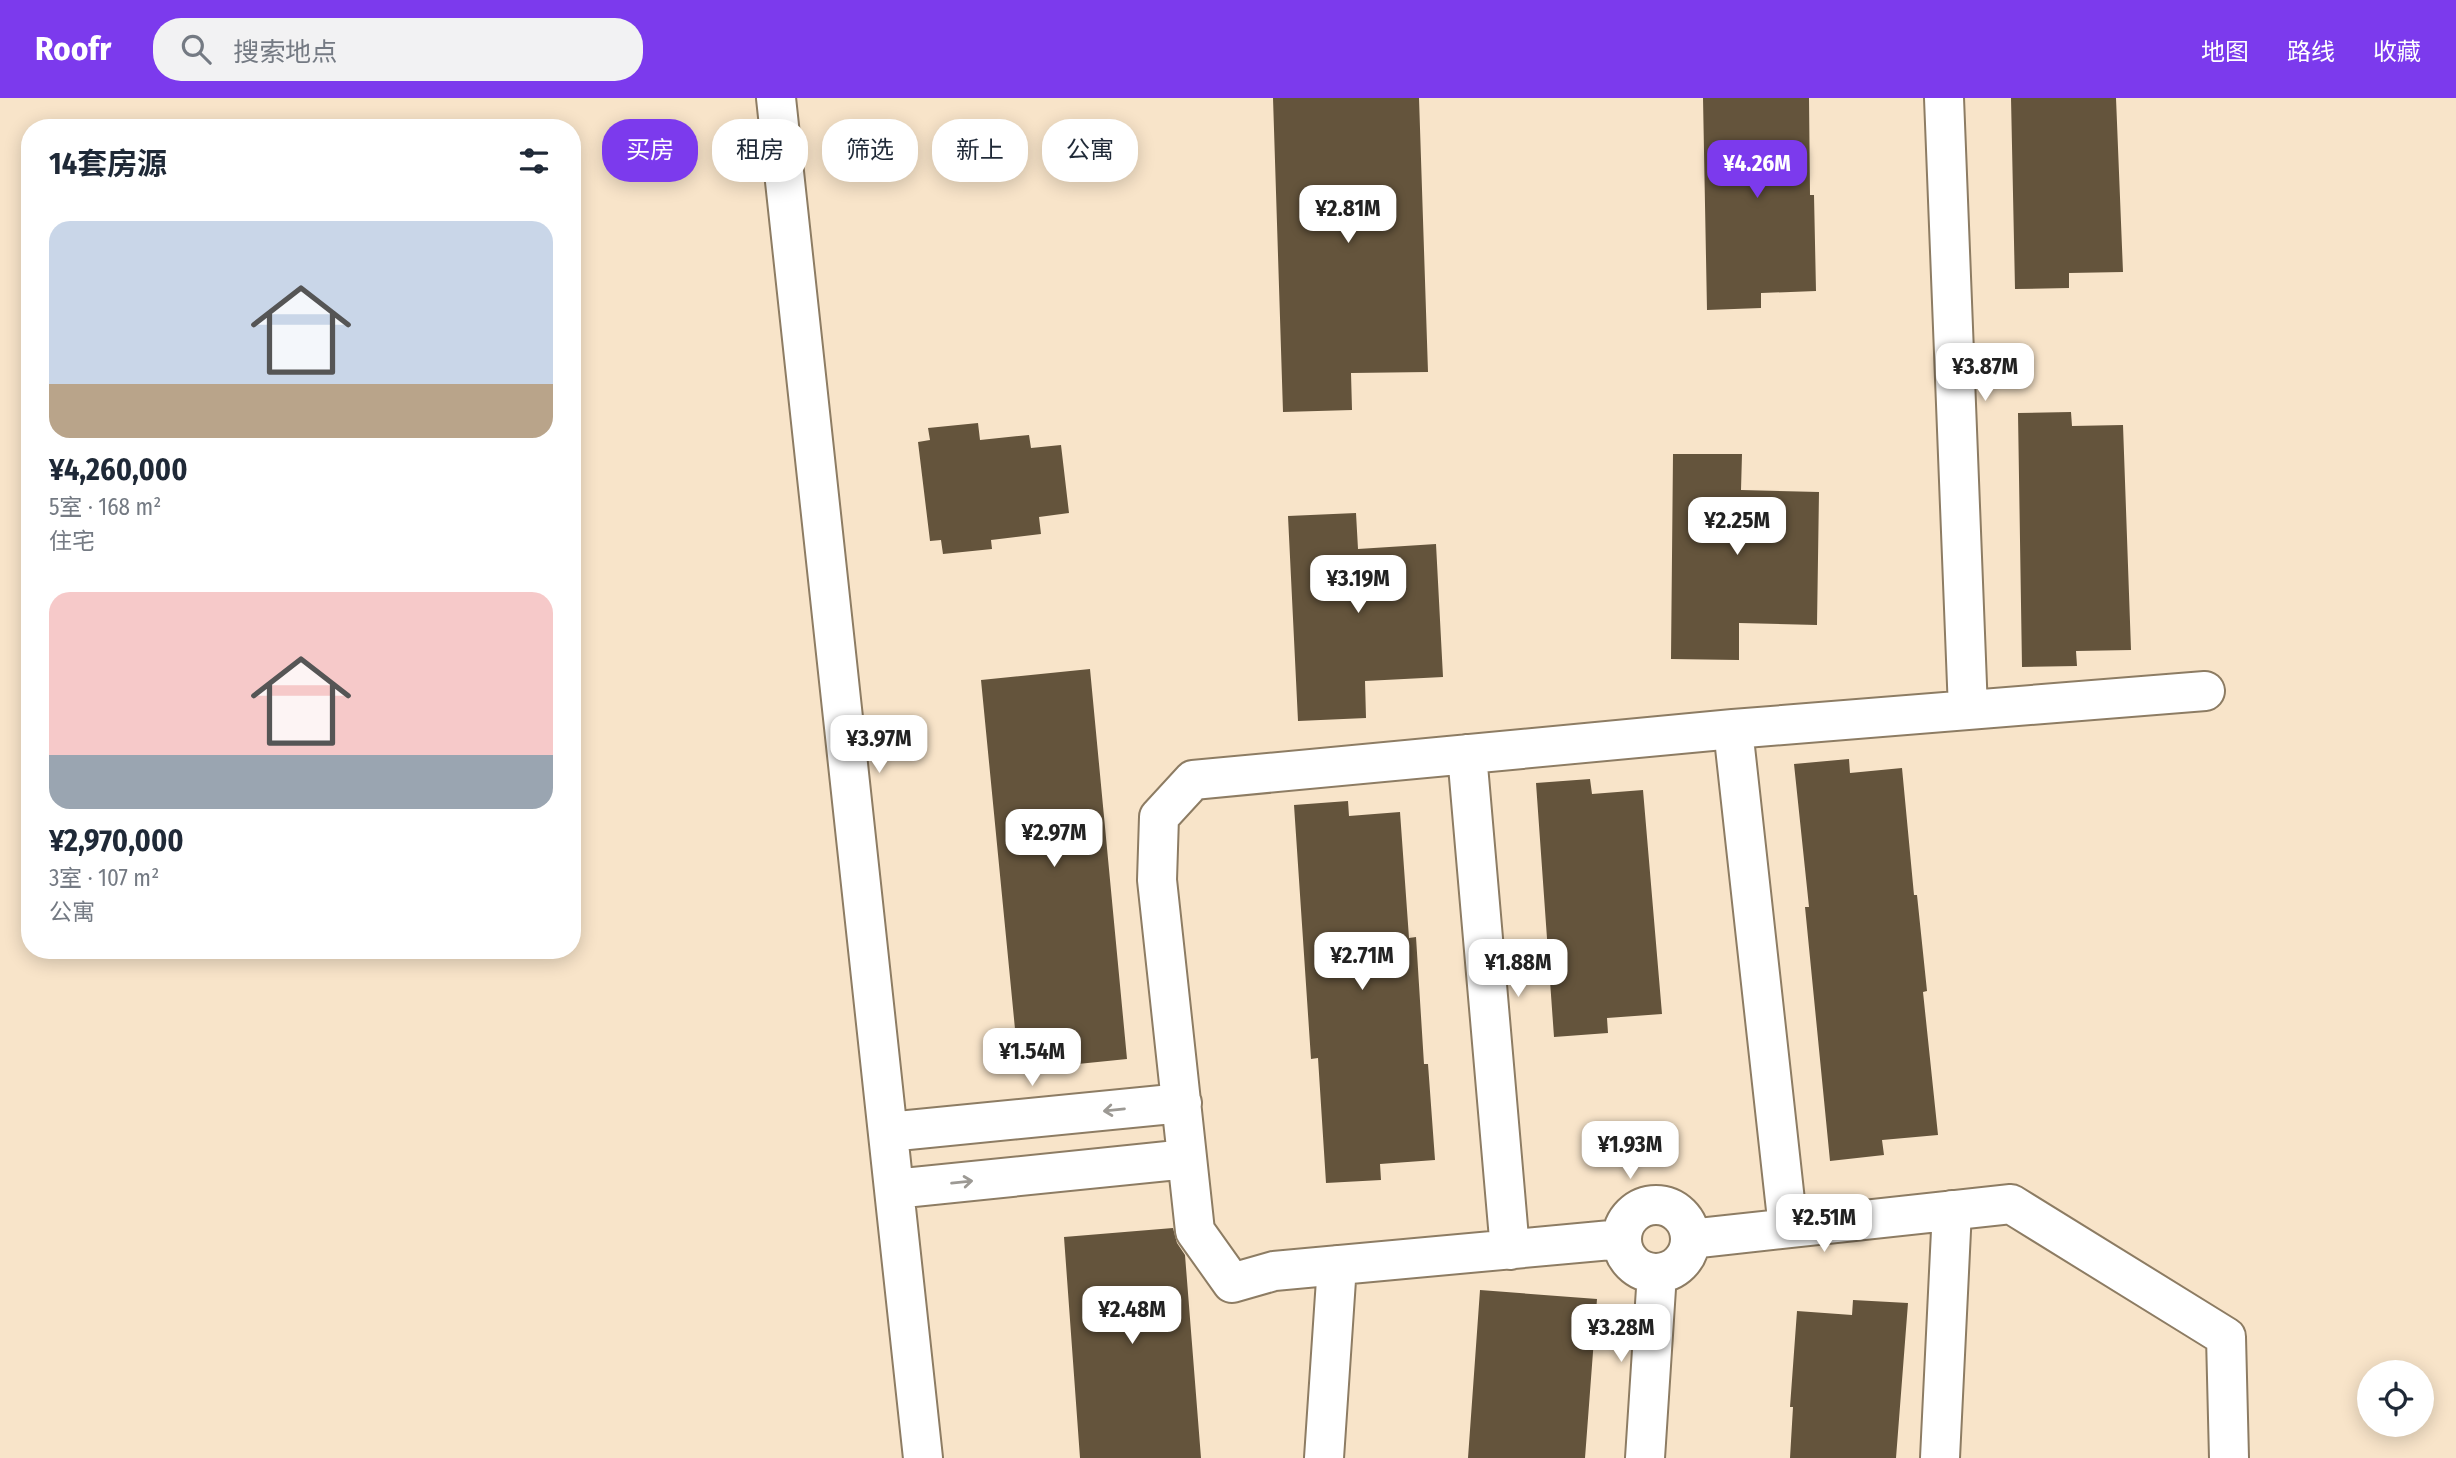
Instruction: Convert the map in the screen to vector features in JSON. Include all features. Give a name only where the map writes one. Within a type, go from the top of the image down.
[{"type":"street","points":[[776,98],[923,1458]]},
{"type":"street","points":[[1944,98],[1968,710]]},
{"type":"street","points":[[1622,1239],[1274,1271],[1232,1283],[1195,1231],[1157,880],[1159,817],[1193,780],[1732,729],[2205,691]]},
{"type":"street","points":[[1732,729],[1788,1228]]},
{"type":"street","points":[[1466,754],[1510,1250]]},
{"type":"street","points":[[888,1132],[1182,1103]]},
{"type":"street","points":[[894,1189],[1187,1159]]},
{"type":"street","points":[[1690,1239],[2011,1203],[2227,1337],[2229,1458]]},
{"type":"street","points":[[1658,1205],[1671,1208],[1681,1216],[1690,1239],[1688,1252],[1680,1263],[1670,1270],[1657,1273],[1644,1271],[1633,1264],[1625,1253],[1622,1239],[1625,1226],[1633,1214],[1644,1207],[1658,1205]]},
{"type":"street","points":[[1940,1458],[1952,1210]]},
{"type":"street","points":[[1324,1458],[1337,1265]]},
{"type":"street","points":[[1645,1458],[1657,1273]]},
{"type":"building","points":[[1273,98],[1419,98],[1428,372],[1351,373],[1352,410],[1283,412]]},
{"type":"building","points":[[1703,98],[1809,98],[1810,195],[1814,195],[1816,291],[1761,293],[1761,308],[1707,310]]},
{"type":"building","points":[[2011,98],[2116,98],[2123,272],[2069,273],[2069,288],[2015,289]]},
{"type":"building","points":[[2071,412],[2072,426],[2123,425],[2131,650],[2076,651],[2077,666],[2022,667],[2018,413]]},
{"type":"building","points":[[978,423],[980,440],[1029,435],[1031,448],[1061,445],[1069,513],[1039,517],[1041,534],[991,540],[992,549],[943,554],[941,540],[930,541],[918,442],[930,440],[928,428]]},
{"type":"building","points":[[1673,454],[1742,454],[1741,490],[1819,492],[1817,625],[1739,623],[1739,660],[1671,659]]},
{"type":"building","points":[[1356,513],[1358,549],[1436,544],[1443,677],[1365,681],[1366,718],[1298,721],[1288,516]]},
{"type":"building","points":[[1090,669],[1127,1059],[1019,1070],[981,680]]},
{"type":"building","points":[[1849,759],[1850,773],[1902,768],[1914,895],[1917,895],[1927,991],[1923,992],[1938,1135],[1882,1140],[1884,1155],[1830,1161],[1794,764]]},
{"type":"building","points":[[1590,779],[1592,794],[1643,790],[1662,1014],[1607,1018],[1608,1033],[1554,1037],[1536,783]]},
{"type":"building","points":[[1348,801],[1349,816],[1400,812],[1409,938],[1416,937],[1424,1064],[1428,1064],[1435,1160],[1380,1164],[1381,1180],[1326,1183],[1318,1058],[1311,1059],[1294,805]]},
{"type":"building","points":[[1173,1228],[1177,1243],[1185,1255],[1201,1458],[1080,1458],[1064,1237]]},
{"type":"building","points":[[1480,1290],[1597,1299],[1585,1458],[1468,1458]]},
{"type":"building","points":[[1853,1300],[1908,1303],[1896,1458],[1790,1458],[1793,1407],[1790,1407],[1797,1311],[1852,1315]]}]
